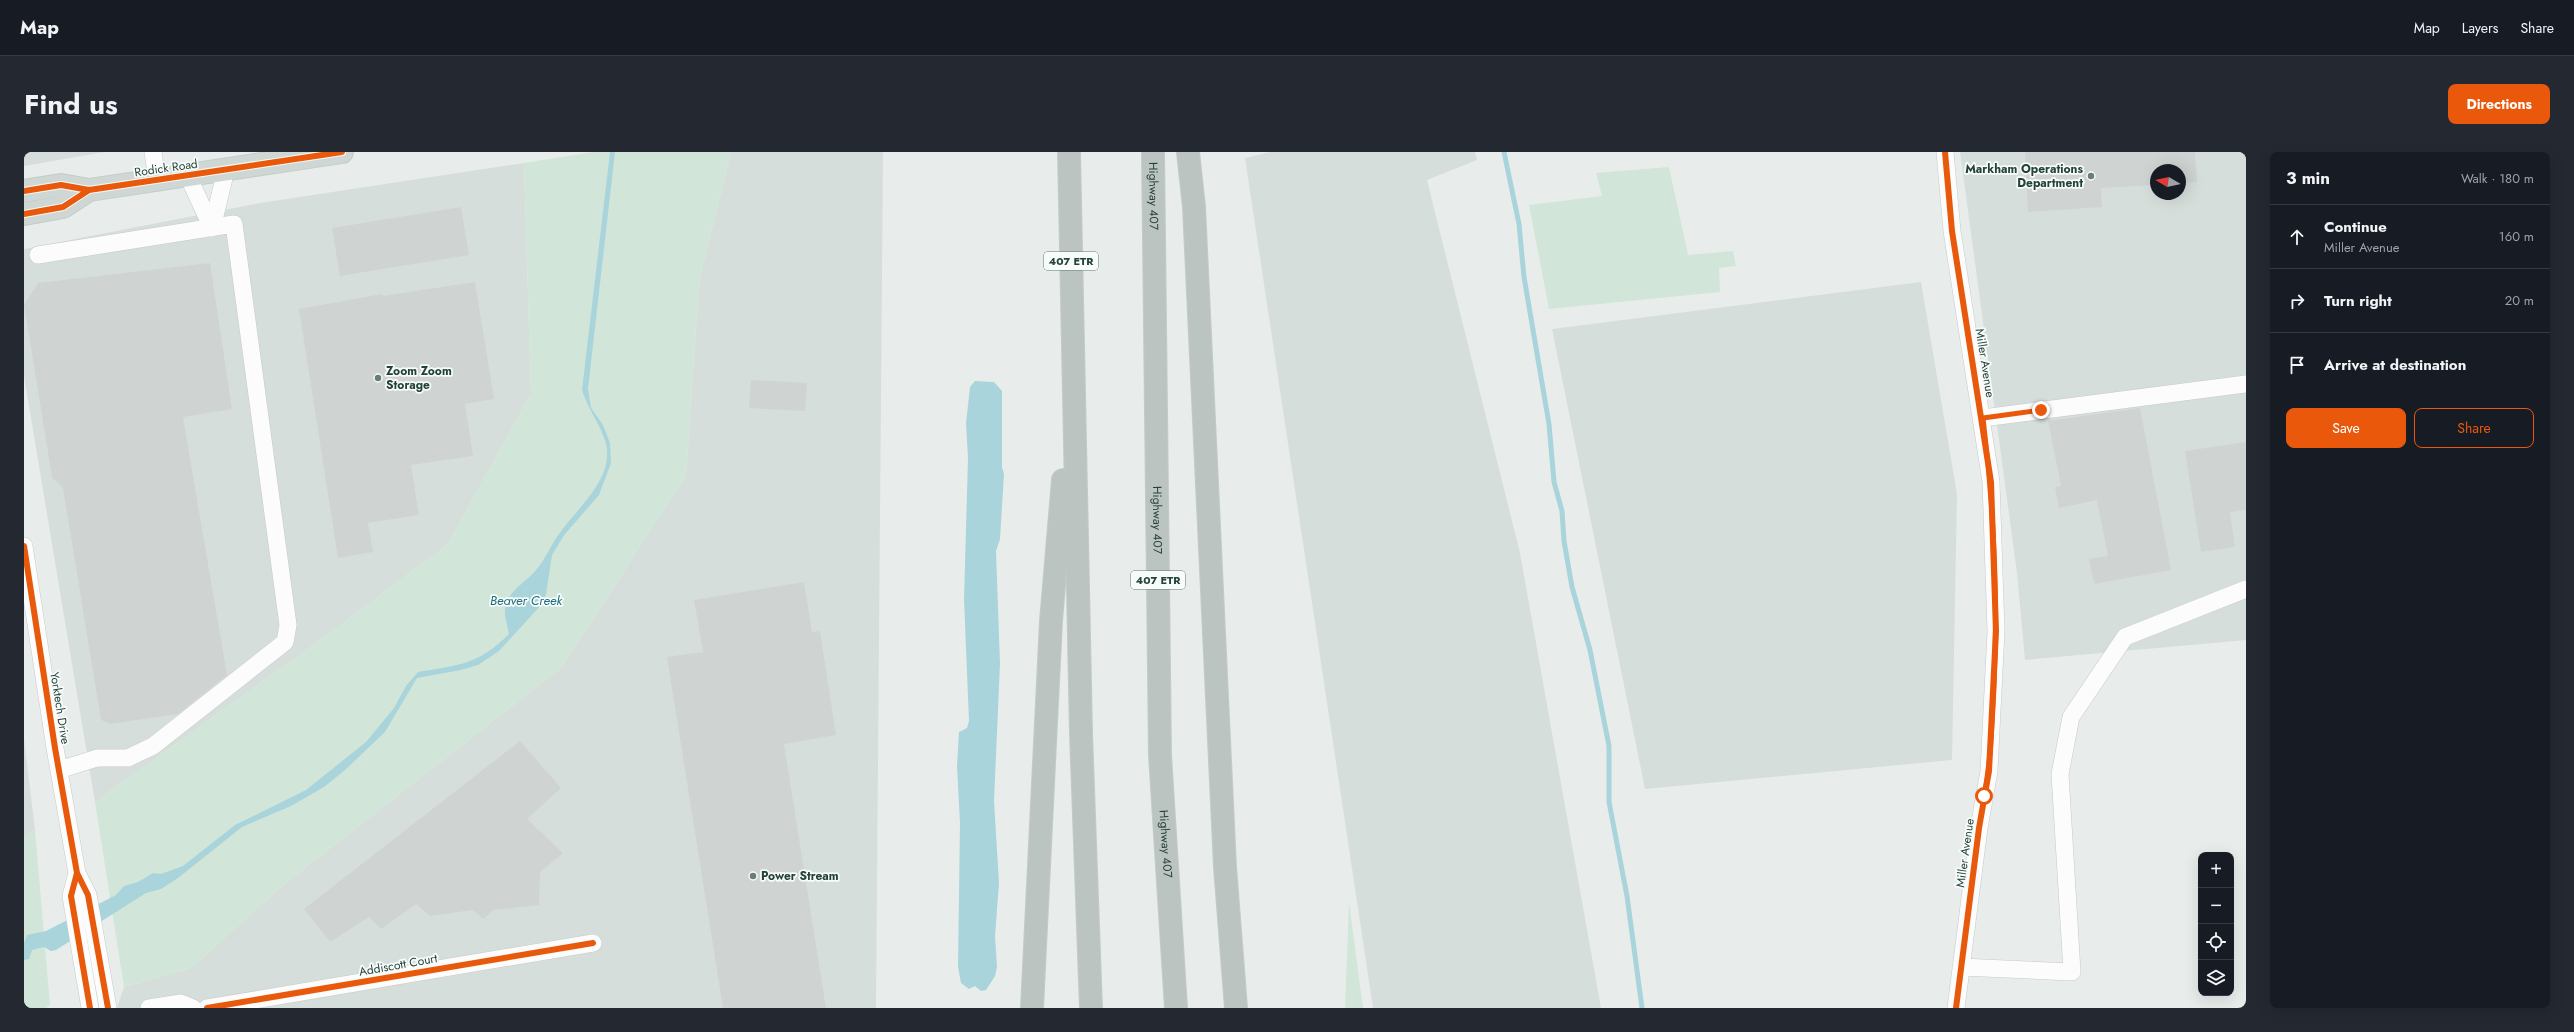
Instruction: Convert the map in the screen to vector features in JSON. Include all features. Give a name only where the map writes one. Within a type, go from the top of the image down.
[{"type":"highway","name":"407 ETR","points":[[1069,152],[1081,733],[1091,1008]]},
{"type":"highway","name":"Highway 407","points":[[1153,152],[1160,755],[1176,1008]]},
{"type":"highway","points":[[1188,152],[1194,207],[1225,867],[1236,1008]]},
{"type":"highway","points":[[1032,1008],[1051,621],[1073,369]]},
{"type":"main road","name":"Rodick Road","points":[[24,192],[60,185],[89,190],[342,152]]},
{"type":"main road","name":"Rodick Road","points":[[24,214],[63,207],[89,190]]},
{"type":"street","points":[[153,152],[157,180]]},
{"type":"street","name":"Miller Avenue","points":[[1945,152],[1952,232],[1983,418],[1991,482],[1996,631],[1989,771],[1979,828],[1956,1008]]},
{"type":"street","points":[[212,228],[226,170]]},
{"type":"street","points":[[188,176],[212,228]]},
{"type":"street","points":[[38,255],[234,224],[288,625],[286,642],[153,746],[128,758],[97,758],[59,770]]},
{"type":"street","points":[[1983,418],[2246,384]]},
{"type":"street","name":"Yorktech Drive","points":[[24,546],[59,770],[77,873],[88,895],[108,1008]]},
{"type":"street","points":[[1961,967],[2072,972],[2060,774],[2071,717],[2125,637],[2246,590]]},
{"type":"street","name":"Yorktech Drive","points":[[77,873],[71,896],[90,1008]]},
{"type":"street","name":"Addiscott Court","points":[[207,1008],[593,943]]},
{"type":"street","points":[[149,1008],[181,1003],[193,1008]]},
{"type":"shaded area","points":[[24,152],[105,152],[24,166]]},
{"type":"shaded area","points":[[731,152],[883,152],[876,1008],[117,1008],[124,987],[191,968],[282,886],[562,667],[686,475],[699,282]]},
{"type":"shaded area","points":[[1270,152],[1475,152],[1477,160],[1427,180],[1520,553],[1601,1008],[1373,1008],[1245,158]]},
{"type":"shaded area","points":[[1960,152],[2246,152],[2246,640],[2025,660],[2017,573]]},
{"type":"shaded area","points":[[524,163],[531,394],[448,544],[330,633],[95,802],[24,376],[24,249],[260,203]]},
{"type":"shaded area","points":[[1921,282],[1957,494],[1952,760],[1645,789],[1552,329]]},
{"type":"shaded area","points":[[24,738],[35,830],[24,837]]},
{"type":"green space","points":[[593,152],[731,152],[699,282],[686,475],[562,667],[282,886],[191,968],[124,987],[95,802],[330,633],[448,544],[531,394],[524,163]]},
{"type":"green space","points":[[1669,167],[1688,255],[1733,251],[1736,266],[1719,268],[1720,292],[1549,309],[1529,205],[1602,196],[1596,173]]},
{"type":"green space","points":[[35,830],[50,1005],[46,1008],[24,1008],[24,837]]},
{"type":"green space","points":[[1349,902],[1363,1008],[1345,1008]]},
{"type":"water","name":"Beaver Creek","points":[[610,152],[615,152],[588,389],[591,408],[603,425],[610,443],[611,463],[599,495],[565,534],[552,555],[546,594],[542,604],[499,651],[478,665],[461,670],[417,678],[385,732],[345,770],[324,787],[291,806],[242,827],[178,878],[161,889],[146,893],[56,950],[51,951],[44,947],[32,950],[29,959],[24,960],[24,943],[27,935],[46,931],[116,895],[124,886],[138,882],[153,873],[161,874],[183,866],[235,825],[306,790],[366,742],[394,708],[406,686],[418,672],[457,665],[477,658],[498,644],[509,634],[505,613],[507,601],[513,592],[539,566],[559,534],[598,484],[606,461],[606,442],[582,390]]},
{"type":"water","points":[[975,381],[994,382],[1002,391],[1002,467],[1004,474],[1000,539],[996,551],[1000,664],[994,801],[999,883],[995,936],[997,967],[995,976],[986,990],[981,991],[975,986],[969,989],[961,983],[958,967],[960,823],[957,766],[959,732],[967,728],[969,721],[964,599],[968,458],[966,423],[970,387]]},
{"type":"building","name":"Markham Operations Department","points":[[2025,152],[2195,152],[2197,182],[2186,183],[2186,164],[2150,164],[2150,185],[2101,188],[2102,207],[2028,212]]},
{"type":"building","points":[[461,207],[469,255],[340,276],[332,228]]},
{"type":"building","points":[[210,263],[232,409],[183,417],[227,675],[178,714],[110,724],[101,720],[63,488],[52,477],[24,305],[38,283]]},
{"type":"building","points":[[475,282],[494,399],[465,404],[473,456],[411,465],[419,515],[368,523],[373,552],[338,558],[299,309],[382,294],[383,296]]},
{"type":"building","points":[[751,380],[807,383],[805,411],[749,408]]},
{"type":"building","points":[[2140,408],[2171,570],[2094,584],[2089,559],[2108,556],[2097,500],[2059,508],[2055,487],[2061,486],[2048,421]]},
{"type":"building","points":[[2246,442],[2246,510],[2230,512],[2235,547],[2201,552],[2185,451]]},
{"type":"building","name":"Power Stream","points":[[804,582],[812,632],[820,631],[836,735],[784,744],[826,1008],[723,1008],[667,657],[703,652],[694,600]]},
{"type":"building","points":[[520,741],[561,788],[527,819],[563,853],[540,872],[539,905],[494,910],[483,919],[473,910],[430,916],[416,904],[381,929],[369,917],[330,942],[304,909]]},
{"type":"waterway","points":[[1504,152],[1519,224],[1524,277],[1549,424],[1554,482],[1562,511],[1564,541],[1572,587],[1590,650],[1609,746],[1609,802],[1627,896],[1642,1008]]},
{"type":"cycle path","points":[[24,191],[61,185],[89,190],[342,152]]},
{"type":"cycle path","points":[[1945,152],[1952,231],[1991,482],[1996,631],[1989,771],[1979,828],[1956,1008]]},
{"type":"cycle path","points":[[24,214],[63,207],[89,190]]},
{"type":"cycle path","points":[[24,546],[55,748],[77,873],[88,895],[108,1008]]},
{"type":"cycle path","points":[[77,873],[71,896],[90,1008]]},
{"type":"cycle path","points":[[207,1008],[593,943]]},
{"type":"place","name":"Markham Operations Department","points":[[2091,176]]},
{"type":"place","name":"Zoom Zoom Storage","points":[[378,378]]},
{"type":"place","name":"Power Stream","points":[[753,876]]},
{"type":"route","points":[[1984,796],[1989,771],[1996,631],[1995,557],[1991,482],[1983,418],[2041,410]]}]
